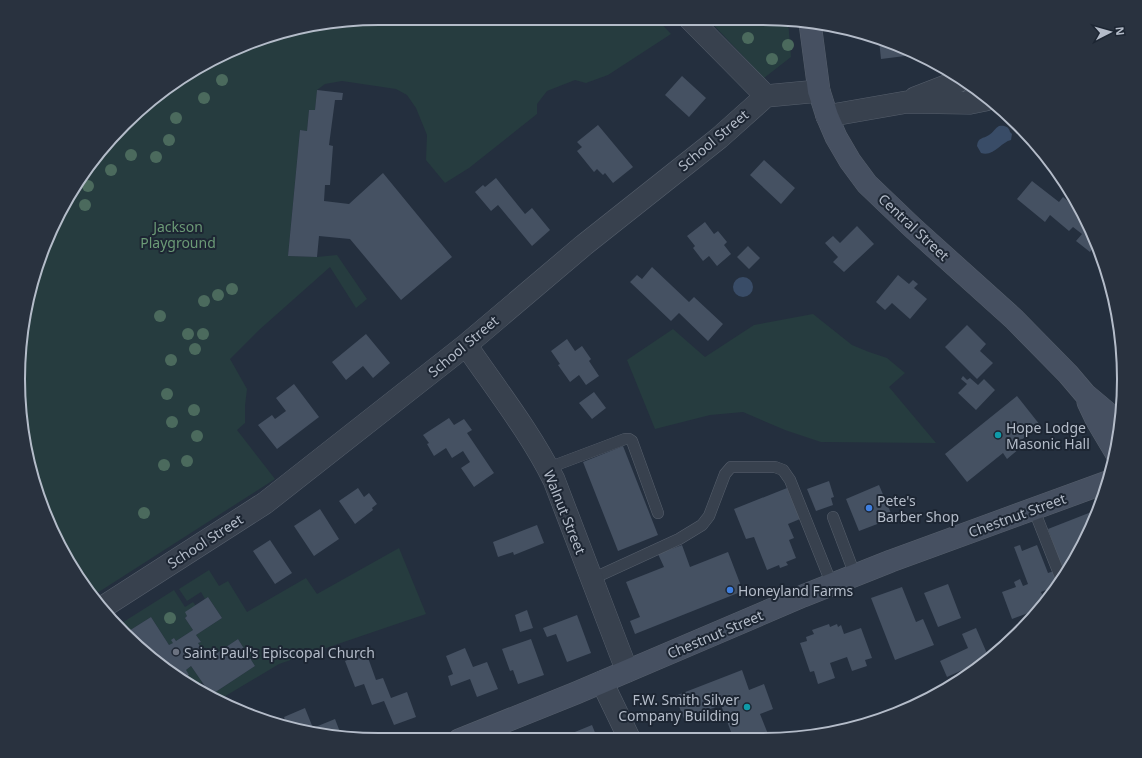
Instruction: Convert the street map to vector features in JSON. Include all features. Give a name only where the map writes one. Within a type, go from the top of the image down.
[{"type":"street","points":[[696,25],[766,96],[819,91]]},
{"type":"street","name":"Central Street","points":[[811,28],[819,91],[827,116],[836,137],[850,161],[867,184],[1014,319],[1068,374],[1085,394]]},
{"type":"street","points":[[827,116],[907,102],[951,91],[970,103],[982,101]]},
{"type":"street","name":"School Street","points":[[107,605],[265,503],[466,345],[584,245],[719,138],[766,96]]},
{"type":"street","name":"Walnut Street","points":[[466,345],[528,434],[560,492],[627,671]]},
{"type":"street","points":[[1085,394],[1114,420]]},
{"type":"street","points":[[1085,394],[1097,421],[1111,445]]},
{"type":"street","name":"Chestnut Street","points":[[476,733],[602,682],[855,575],[1101,484]]},
{"type":"street","points":[[602,682],[627,733]]},
{"type":"lane","points":[[548,468],[625,439],[629,439],[632,441],[658,513]]},
{"type":"lane","points":[[592,579],[679,539],[702,525],[710,516],[725,474],[731,467],[775,467],[782,470],[790,480],[832,585]]},
{"type":"lane","points":[[1034,510],[1059,573]]},
{"type":"lane","points":[[833,517],[855,575]]},
{"type":"green space","name":"Jackson Playground","points":[[379,25],[663,25],[671,34],[608,75],[586,83],[575,80],[547,91],[537,104],[537,114],[469,168],[445,183],[426,160],[427,135],[416,108],[407,95],[396,89],[342,81],[325,84],[317,90],[315,110],[309,110],[307,131],[300,130],[288,256],[317,257],[337,255],[367,299],[356,308],[330,267],[259,330],[230,359],[247,389],[245,423],[237,430],[275,479],[97,593],[72,556],[52,514],[37,471],[28,425],[25,379],[26,356],[32,310],[44,265],[52,244],[72,202],[98,163],[146,113],[163,98],[182,85],[202,72],[222,62],[244,52],[287,37],[333,28]]},
{"type":"green space","points":[[714,25],[789,26],[791,57],[764,78]]},
{"type":"green space","points":[[813,314],[852,345],[887,358],[905,373],[889,387],[936,443],[821,442],[785,430],[743,412],[710,415],[655,429],[627,360],[673,329],[705,357],[754,325]]},
{"type":"green space","points":[[399,548],[426,614],[279,664],[224,697],[215,692],[255,666],[238,639],[208,659],[198,643],[201,642],[196,635],[222,618],[208,597],[205,599],[201,592],[187,601],[179,589],[209,570],[219,586],[228,581],[247,612],[306,578],[317,594]]},
{"type":"green space","points":[[174,590],[185,607],[193,602],[196,606],[185,618],[193,630],[176,641],[174,638],[173,643],[169,645],[151,617],[130,630],[123,622]]},
{"type":"green space","points":[[191,666],[202,682],[199,684],[185,675],[186,670]]},
{"type":"water","points":[[999,126],[1005,126],[1009,129],[1012,134],[1011,140],[1007,141],[990,153],[981,153],[977,146],[978,141],[990,134]]},
{"type":"water","points":[[743,277],[750,280],[753,287],[750,294],[743,297],[736,294],[733,287],[736,280]]},
{"type":"building","points":[[880,45],[905,55],[905,56],[881,59]]},
{"type":"building","points":[[682,76],[706,98],[689,117],[665,95]]},
{"type":"building","points":[[317,90],[343,93],[342,100],[335,100],[329,145],[333,146],[330,185],[325,185],[324,201],[349,204],[383,173],[452,257],[401,300],[350,239],[319,236],[317,257],[288,256],[300,130],[307,131],[309,110],[315,110]]},
{"type":"building","points":[[598,125],[633,167],[613,183],[605,173],[603,175],[597,169],[594,172],[577,151],[582,147],[577,142]]},
{"type":"building","points":[[764,160],[795,188],[781,204],[750,175]]},
{"type":"building","points":[[496,178],[525,214],[532,208],[550,230],[532,246],[498,205],[491,211],[475,192],[483,185],[485,187]]},
{"type":"building","points":[[1032,181],[1059,202],[1063,197],[1071,203],[1092,249],[1090,252],[1076,241],[1082,234],[1073,227],[1069,231],[1050,215],[1045,222],[1017,199]]},
{"type":"building","points":[[705,222],[714,234],[718,231],[727,242],[724,245],[731,254],[717,266],[709,256],[703,261],[693,248],[695,246],[687,236]]},
{"type":"building","points":[[857,226],[874,244],[844,272],[833,262],[838,257],[825,243],[833,236],[840,243]]},
{"type":"building","points":[[748,246],[760,258],[749,269],[737,257]]},
{"type":"building","points":[[652,267],[689,302],[694,297],[723,324],[708,341],[679,313],[671,321],[630,282],[637,275],[642,279]]},
{"type":"building","points":[[898,275],[909,284],[913,280],[918,284],[914,288],[927,299],[910,319],[892,303],[885,310],[876,302]]},
{"type":"building","points":[[967,325],[986,344],[980,351],[993,363],[977,379],[945,347]]},
{"type":"building","points":[[366,334],[390,363],[373,378],[363,366],[346,380],[332,362]]},
{"type":"building","points":[[567,339],[575,351],[582,346],[591,359],[589,361],[599,376],[586,385],[579,375],[570,382],[558,365],[560,364],[551,351]]},
{"type":"building","points":[[963,376],[967,380],[970,378],[978,385],[984,379],[995,390],[976,410],[958,393],[967,384],[961,379]]},
{"type":"building","points":[[294,384],[319,417],[277,449],[258,425],[272,415],[275,419],[286,411],[276,398]]},
{"type":"building","points":[[594,392],[606,408],[592,419],[579,403]]},
{"type":"building","name":"Hope Lodge Masonic Hall","points":[[1017,396],[1040,425],[1015,445],[1019,449],[1007,459],[1003,453],[967,482],[945,454]]},
{"type":"building","points":[[449,418],[454,425],[464,419],[472,430],[467,433],[494,473],[474,487],[461,468],[470,462],[463,451],[452,458],[446,448],[434,456],[427,444],[429,443],[423,435]]},
{"type":"building","points":[[623,446],[658,535],[618,551],[583,462]]},
{"type":"building","points":[[829,481],[834,497],[831,498],[833,505],[816,511],[807,489]]},
{"type":"building","name":"Pete's Barber Shop","points":[[879,485],[893,518],[859,531],[846,499]]},
{"type":"building","points":[[358,488],[364,497],[369,493],[377,504],[372,508],[373,510],[355,524],[339,501]]},
{"type":"building","points":[[787,488],[800,519],[788,524],[794,538],[789,540],[796,558],[786,562],[788,565],[780,568],[779,565],[767,570],[754,537],[746,539],[734,509]]},
{"type":"building","points":[[320,509],[339,539],[314,556],[294,526]]},
{"type":"building","points":[[1091,512],[1070,556],[1062,568],[1048,529]]},
{"type":"building","points":[[537,525],[544,543],[514,555],[513,552],[498,557],[493,542]]},
{"type":"building","points":[[270,540],[292,573],[275,584],[253,551]]},
{"type":"building","points":[[682,545],[690,567],[728,552],[743,591],[635,634],[630,621],[640,617],[626,582],[664,567],[658,554]]},
{"type":"building","points":[[1020,545],[1022,551],[1037,545],[1048,573],[1054,571],[1056,577],[1048,589],[1041,592],[1043,596],[1028,613],[1012,619],[1002,592],[1016,587],[1014,582],[1020,579],[1023,586],[1028,584],[1014,547]]},
{"type":"building","points":[[948,584],[961,618],[938,627],[924,593]]},
{"type":"building","points":[[902,587],[916,622],[923,619],[934,645],[895,660],[871,598]]},
{"type":"building","name":"Saint Paul's Episcopal Church","points":[[208,597],[222,618],[196,635],[201,642],[198,643],[208,659],[238,639],[255,666],[215,692],[206,688],[191,666],[186,670],[189,675],[187,676],[163,660],[130,630],[151,617],[169,645],[173,643],[171,640],[174,638],[176,641],[193,630],[185,618],[187,616],[185,612]]},
{"type":"building","points":[[527,610],[533,628],[520,632],[515,615]]},
{"type":"building","points":[[577,615],[591,653],[567,662],[556,634],[547,637],[543,628]]},
{"type":"building","points":[[829,624],[830,627],[837,624],[838,627],[841,625],[844,634],[861,628],[872,658],[865,660],[867,666],[852,671],[847,657],[830,663],[835,678],[818,684],[814,671],[810,672],[800,643],[807,641],[806,637],[814,634],[812,630]]},
{"type":"building","points":[[976,628],[987,653],[968,667],[947,677],[940,661],[968,648],[962,634]]},
{"type":"building","points":[[531,639],[544,675],[518,684],[513,670],[510,671],[502,649]]},
{"type":"building","points":[[465,648],[473,667],[487,662],[498,689],[477,697],[470,679],[451,686],[448,676],[453,674],[446,656]]},
{"type":"building","points":[[366,652],[376,680],[383,678],[391,698],[407,692],[416,717],[394,725],[384,701],[372,705],[364,684],[355,687],[345,661]]},
{"type":"building","name":"F.W. Smith Silver Company Building","points":[[742,670],[749,690],[764,684],[773,709],[760,714],[768,733],[731,733],[721,705],[684,719],[675,696]]},
{"type":"building","points":[[305,708],[312,726],[285,720],[284,717]]},
{"type":"building","points":[[335,719],[339,731],[316,727]]},
{"type":"building","points":[[592,725],[595,733],[572,733]]},
{"type":"place","name":"Hope Lodge Masonic Hall","points":[[998,435]]},
{"type":"place","name":"Pete's Barber Shop","points":[[869,508]]},
{"type":"place","name":"Honeyland Farms","points":[[730,590]]},
{"type":"place","name":"Saint Paul's Episcopal Church","points":[[176,652]]},
{"type":"place","name":"F.W. Smith Silver Company Building","points":[[747,707]]}]
